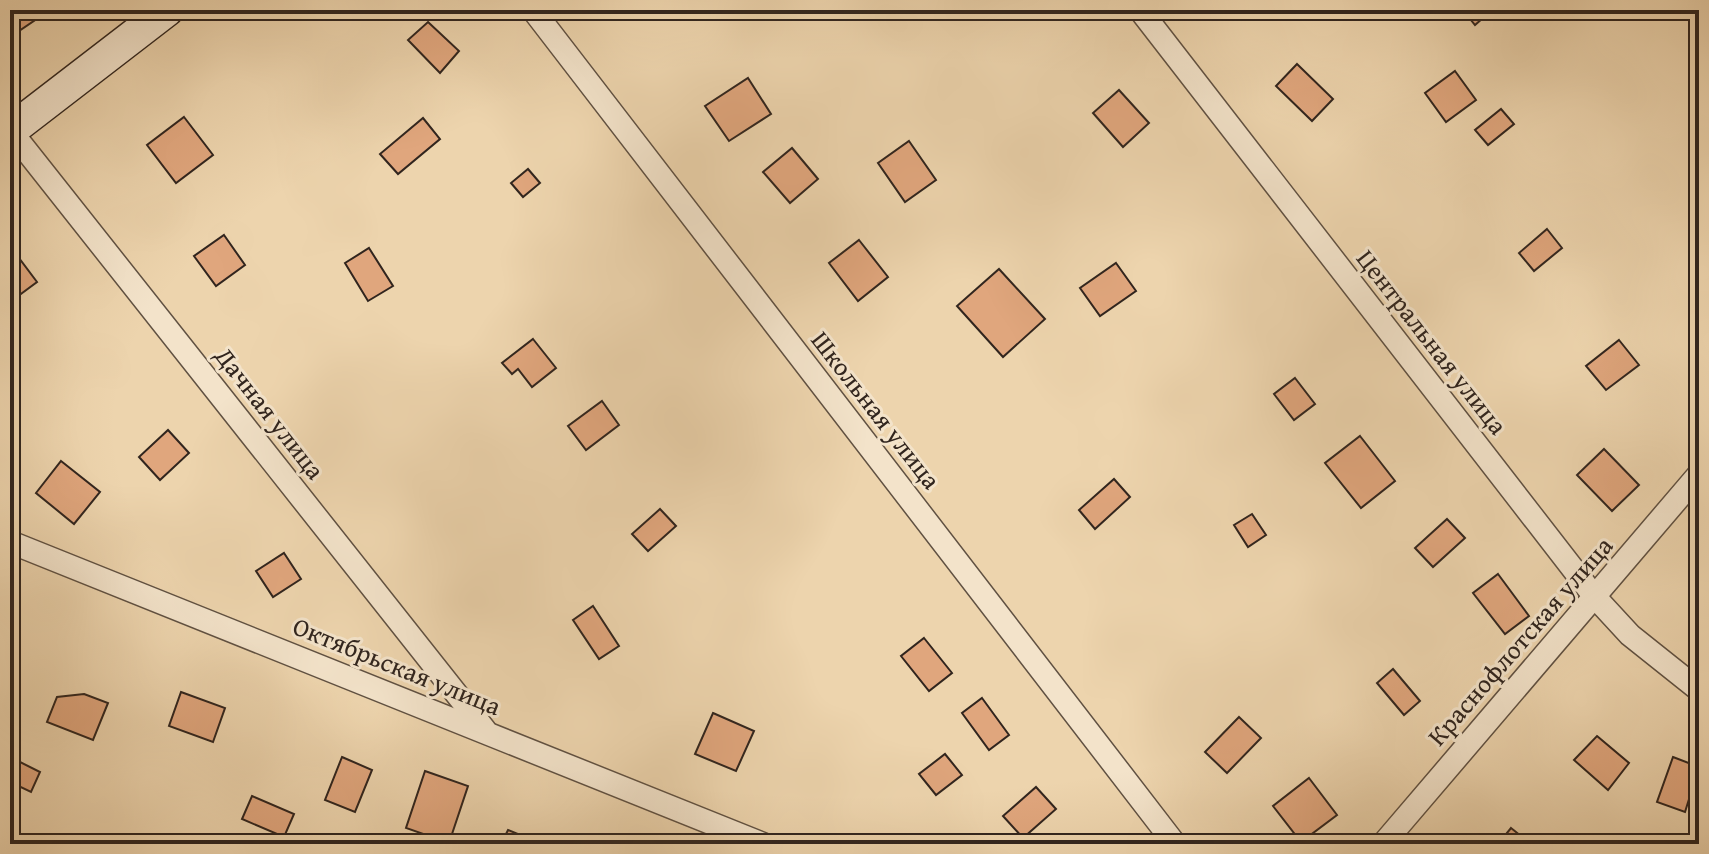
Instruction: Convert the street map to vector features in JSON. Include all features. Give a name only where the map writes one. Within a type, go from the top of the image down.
[{"type":"main road","points":[[10,131],[167,10]]},
{"type":"street","name":"Школьная улица","points":[[533,10],[1175,844]]},
{"type":"street","name":"Центральная улица","points":[[1140,10],[1594,596],[1630,635],[1699,690]]},
{"type":"street","name":"Дачная улица","points":[[10,131],[485,731]]},
{"type":"street","name":"Краснофлотская улица","points":[[1383,844],[1699,474]]},
{"type":"street","name":"Октябрьская улица","points":[[10,542],[763,844]]},
{"type":"building","points":[[10,10],[50,10],[10,37]]},
{"type":"building","points":[[1463,10],[1490,10],[1491,11],[1475,25]]},
{"type":"building","points":[[428,22],[459,51],[440,73],[408,40]]},
{"type":"building","points":[[1297,64],[1333,99],[1312,121],[1276,86]]},
{"type":"building","points":[[1455,71],[1476,100],[1446,122],[1425,93]]},
{"type":"building","points":[[748,78],[771,114],[729,141],[705,106]]},
{"type":"building","points":[[1119,90],[1149,123],[1123,147],[1093,113]]},
{"type":"building","points":[[1501,109],[1514,124],[1488,145],[1475,130]]},
{"type":"building","points":[[184,117],[213,155],[176,183],[147,145]]},
{"type":"building","points":[[423,118],[440,139],[398,174],[380,154]]},
{"type":"building","points":[[909,141],[936,180],[905,202],[878,163]]},
{"type":"building","points":[[792,148],[818,179],[790,203],[763,172]]},
{"type":"building","points":[[528,169],[540,183],[523,197],[511,183]]},
{"type":"building","points":[[1547,229],[1562,248],[1534,271],[1519,253]]},
{"type":"building","points":[[224,235],[245,265],[216,286],[194,256]]},
{"type":"building","points":[[859,240],[888,277],[858,301],[829,263]]},
{"type":"building","points":[[10,246],[37,282],[10,302]]},
{"type":"building","points":[[369,248],[393,286],[368,301],[345,263]]},
{"type":"building","points":[[1116,263],[1136,291],[1100,316],[1080,288]]},
{"type":"building","points":[[999,269],[1045,319],[1003,357],[957,306]]},
{"type":"building","points":[[533,339],[556,368],[532,387],[518,369],[512,374],[502,363]]},
{"type":"building","points":[[1619,340],[1639,365],[1606,390],[1586,366]]},
{"type":"building","points":[[1295,378],[1315,404],[1294,420],[1274,394]]},
{"type":"building","points":[[602,401],[619,425],[586,450],[568,426]]},
{"type":"building","points":[[168,430],[189,453],[160,480],[139,457]]},
{"type":"building","points":[[1360,436],[1395,481],[1361,508],[1325,463]]},
{"type":"building","points":[[1604,449],[1639,485],[1612,511],[1577,475]]},
{"type":"building","points":[[61,461],[100,492],[74,524],[36,493]]},
{"type":"building","points":[[1114,479],[1130,497],[1095,529],[1079,510]]},
{"type":"building","points":[[660,509],[676,526],[648,551],[632,534]]},
{"type":"building","points":[[1252,514],[1266,535],[1248,547],[1234,525]]},
{"type":"building","points":[[1447,519],[1465,538],[1433,567],[1415,548]]},
{"type":"building","points":[[284,553],[301,579],[273,597],[256,571]]},
{"type":"building","points":[[1498,574],[1529,616],[1505,634],[1473,593]]},
{"type":"building","points":[[1699,605],[1699,624],[1690,616]]},
{"type":"building","points":[[593,606],[619,646],[599,659],[573,620]]},
{"type":"building","points":[[924,638],[952,673],[929,691],[901,656]]},
{"type":"building","points":[[1393,669],[1420,701],[1404,715],[1377,683]]},
{"type":"building","points":[[181,692],[225,708],[213,742],[169,726]]},
{"type":"building","points":[[84,694],[108,703],[93,740],[47,722],[57,697]]},
{"type":"building","points":[[982,698],[1009,735],[989,750],[962,713]]},
{"type":"building","points":[[713,713],[754,731],[736,771],[695,754]]},
{"type":"building","points":[[1239,717],[1261,738],[1227,773],[1205,752]]},
{"type":"building","points":[[1597,736],[1629,763],[1608,790],[1574,760]]},
{"type":"building","points":[[945,754],[962,775],[936,795],[919,774]]},
{"type":"building","points":[[342,757],[372,770],[355,812],[325,800]]},
{"type":"building","points":[[1673,757],[1699,767],[1685,812],[1657,802]]},
{"type":"building","points":[[18,761],[40,772],[31,792],[10,782]]},
{"type":"building","points":[[425,771],[468,786],[449,843],[406,828]]},
{"type":"building","points":[[1309,778],[1337,815],[1301,842],[1273,806]]},
{"type":"building","points":[[1036,787],[1056,809],[1023,838],[1003,816]]},
{"type":"building","points":[[252,796],[294,814],[284,837],[242,819]]},
{"type":"building","points":[[1511,828],[1531,844],[1498,844]]},
{"type":"building","points":[[508,830],[542,844],[501,844]]}]
